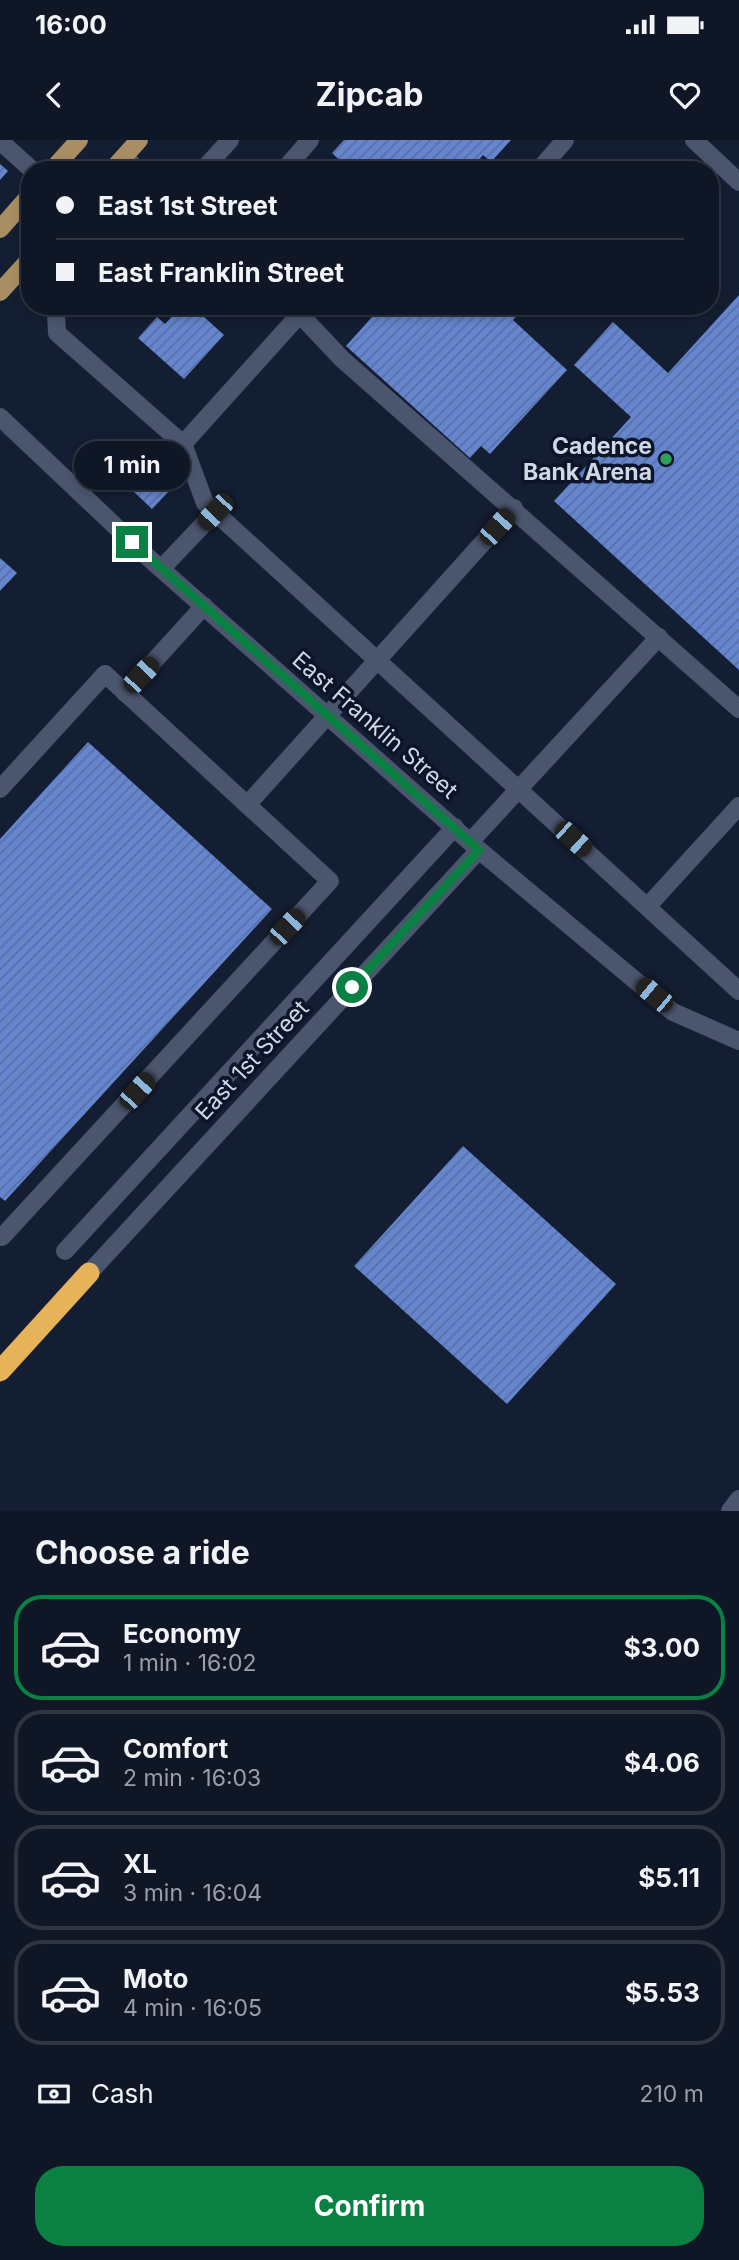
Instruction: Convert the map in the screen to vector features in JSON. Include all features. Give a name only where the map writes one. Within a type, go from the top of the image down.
[{"type":"highway","points":[[0,1371],[89,1273]]},
{"type":"main road","points":[[60,161],[79,140]]},
{"type":"main road","points":[[120,161],[139,140]]},
{"type":"main road","points":[[0,229],[21,205]]},
{"type":"main road","points":[[0,292],[21,270]]},
{"type":"street","points":[[211,161],[230,140]]},
{"type":"street","points":[[292,161],[310,140]]},
{"type":"street","points":[[546,161],[565,140]]},
{"type":"street","points":[[694,140],[716,161]]},
{"type":"street","points":[[0,141],[22,161]]},
{"type":"street","points":[[719,163],[739,182]]},
{"type":"street","points":[[56,315],[57,333],[183,444],[205,503],[739,991]]},
{"type":"street","points":[[183,444],[292,315]]},
{"type":"street","points":[[301,315],[342,359],[739,709]]},
{"type":"street","name":"East Franklin Street","points":[[0,417],[161,569],[475,846],[673,1012],[739,1041]]},
{"type":"street","points":[[247,805],[514,508]]},
{"type":"street","points":[[161,569],[215,512]]},
{"type":"street","points":[[125,693],[204,606]]},
{"type":"street","name":"East 1st Street","points":[[89,1273],[475,846],[519,789],[659,637]]},
{"type":"street","points":[[0,789],[105,674],[330,881],[10,1229],[2,1237],[0,1235]]},
{"type":"street","points":[[648,907],[739,806]]},
{"type":"street","name":"East 1st Street","points":[[65,1251],[455,827]]},
{"type":"street","points":[[730,1511],[739,1499]]},
{"type":"building","points":[[344,140],[511,140],[492,161],[483,155],[478,161],[340,161],[332,153]]},
{"type":"building","points":[[0,164],[8,171],[0,180]]},
{"type":"building","name":"Cadence Bank Arena","points":[[739,295],[739,670],[554,501],[631,417],[574,365],[613,322],[668,373]]},
{"type":"building","points":[[174,315],[202,315],[224,335],[184,379],[138,338],[157,317],[165,324]]},
{"type":"building","points":[[374,315],[518,315],[513,320],[567,370],[490,454],[481,446],[470,458],[346,346]]},
{"type":"building","points":[[151,470],[171,489],[152,509],[132,490]]},
{"type":"building","points":[[0,558],[17,573],[0,591]]},
{"type":"building","points":[[88,742],[272,909],[5,1201],[0,1197],[0,839]]},
{"type":"building","points":[[463,1146],[616,1284],[507,1404],[354,1266]]},
{"type":"place","name":"Cadence Bank Arena","points":[[666,459]]},
{"type":"route","points":[[132,542],[479,850],[352,987]]}]
